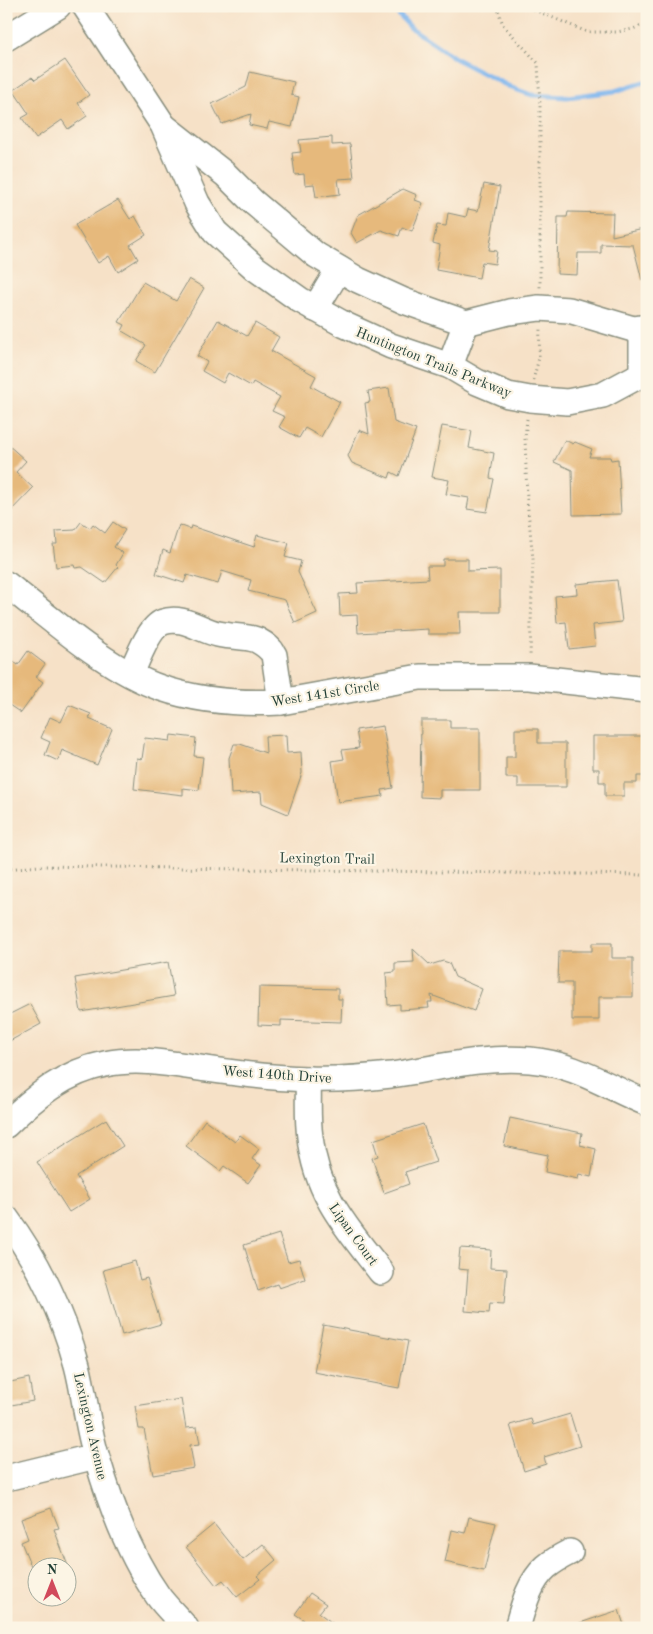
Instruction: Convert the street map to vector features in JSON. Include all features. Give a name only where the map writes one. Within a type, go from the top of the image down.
[{"type":"street","points":[[6,38],[58,6]]},
{"type":"street","name":"Huntington Trails Parkway","points":[[85,6],[164,125],[197,203],[215,232],[256,268],[300,300],[345,325],[391,346],[450,366],[477,382],[508,395],[530,400],[567,402],[603,395],[644,374]]},
{"type":"street","name":"Huntington Trails Parkway","points":[[164,125],[226,175],[253,202],[316,255],[358,280],[404,301],[466,323]]},
{"type":"street","points":[[315,309],[339,269]]},
{"type":"street","points":[[450,366],[466,323],[508,312],[539,308],[569,310],[633,330],[644,327],[644,374]]},
{"type":"street","name":"West 141st Circle","points":[[6,584],[99,656],[159,687],[209,700],[258,703],[281,702],[420,677],[529,677],[647,690]]},
{"type":"street","points":[[131,674],[152,630],[162,622],[176,620],[187,622],[217,634],[254,639],[271,648],[274,654],[281,702]]},
{"type":"street","name":"West 140th Drive","points":[[6,1125],[55,1083],[78,1072],[104,1064],[131,1061],[158,1061],[254,1076],[349,1079],[391,1075],[462,1062],[497,1058],[531,1060],[583,1073],[647,1103]]},
{"type":"street","name":"Lipan Court","points":[[308,1079],[310,1138],[316,1166],[326,1194],[340,1220],[381,1272]]},
{"type":"street","name":"Lexington Avenue","points":[[6,1218],[39,1269],[67,1334],[77,1366],[96,1456],[113,1509],[136,1558],[159,1597],[186,1628]]},
{"type":"street","points":[[6,1478],[96,1456]]},
{"type":"street","points":[[517,1628],[528,1594],[541,1572],[547,1566],[570,1552]]},
{"type":"path","points":[[498,6],[503,25],[538,63],[540,106]]},
{"type":"path","points":[[525,6],[587,32],[617,32],[633,29],[647,23]]},
{"type":"path","name":"Lexington Trail","points":[[6,868],[40,866],[647,875]]},
{"type":"building","points":[[65,60],[89,95],[78,103],[87,116],[68,129],[62,120],[36,138],[22,118],[29,114],[13,90],[32,77],[35,80]]},
{"type":"building","points":[[250,72],[294,82],[291,95],[299,97],[292,127],[269,122],[267,129],[249,125],[251,114],[222,124],[212,104],[246,87]]},
{"type":"building","points":[[332,137],[332,145],[350,144],[354,178],[338,179],[340,194],[316,197],[314,184],[305,185],[304,174],[295,175],[292,153],[301,152],[299,140]]},
{"type":"building","points":[[484,184],[500,187],[489,250],[497,251],[495,264],[482,262],[479,278],[436,270],[440,245],[433,243],[437,225],[446,226],[448,213],[466,217],[468,209],[478,211]]},
{"type":"building","points":[[403,189],[417,195],[415,200],[423,203],[412,231],[402,227],[399,236],[381,230],[357,243],[351,233],[358,215]]},
{"type":"building","points":[[118,200],[130,219],[135,216],[146,235],[130,245],[138,259],[118,272],[109,256],[98,263],[75,225]]},
{"type":"building","points":[[568,212],[613,213],[612,236],[647,228],[647,279],[642,280],[633,245],[601,244],[601,253],[578,253],[577,275],[557,274],[558,217],[567,217]]},
{"type":"building","points":[[189,279],[204,288],[155,372],[136,361],[146,345],[122,331],[125,325],[119,322],[143,282],[176,301]]},
{"type":"building","points":[[218,320],[247,336],[255,323],[279,337],[271,351],[316,376],[311,386],[340,402],[321,437],[305,428],[299,438],[279,427],[285,417],[272,411],[280,397],[253,382],[251,386],[228,373],[223,383],[202,371],[207,362],[197,356]]},
{"type":"building","points":[[389,388],[394,422],[416,430],[399,476],[391,472],[389,478],[352,463],[348,456],[359,430],[369,434],[365,403],[370,402],[368,391]]},
{"type":"building","points":[[442,426],[472,431],[469,448],[494,453],[490,478],[494,479],[487,512],[467,509],[469,498],[446,494],[449,480],[432,477]]},
{"type":"building","points":[[565,440],[592,449],[589,457],[618,459],[621,514],[573,515],[572,470],[554,462]]},
{"type":"building","points":[[6,443],[26,461],[16,472],[33,488],[6,516]]},
{"type":"building","points":[[81,522],[90,528],[93,524],[105,533],[113,522],[125,530],[114,547],[123,553],[116,565],[118,567],[105,583],[82,567],[75,568],[74,565],[56,567],[53,544],[57,544],[56,531],[75,530]]},
{"type":"building","points":[[179,525],[190,529],[191,526],[254,547],[257,535],[289,543],[285,557],[301,561],[298,572],[317,613],[295,623],[285,600],[248,591],[251,580],[222,571],[218,584],[187,575],[184,583],[156,574],[163,550],[170,553]]},
{"type":"building","points":[[443,559],[468,559],[468,571],[500,570],[500,612],[459,612],[460,634],[428,634],[428,629],[358,633],[357,615],[340,616],[339,594],[358,593],[357,583],[428,579],[427,566],[443,566]]},
{"type":"building","points":[[617,580],[622,622],[593,625],[595,646],[569,649],[566,622],[557,623],[555,596],[577,594],[576,584]]},
{"type":"building","points":[[28,651],[45,664],[36,677],[43,682],[21,713],[6,703],[6,656],[18,665]]},
{"type":"building","points":[[69,705],[91,714],[89,719],[112,729],[97,765],[62,750],[58,761],[45,755],[50,742],[41,738],[50,717],[61,722]]},
{"type":"building","points":[[421,720],[450,720],[450,728],[480,728],[480,790],[440,790],[440,798],[420,797]]},
{"type":"building","points":[[383,726],[393,788],[382,790],[383,796],[338,802],[332,761],[344,759],[342,750],[359,748],[356,730]]},
{"type":"building","points":[[515,729],[538,729],[538,743],[566,743],[566,787],[518,787],[518,778],[506,778],[506,757],[515,757]]},
{"type":"building","points":[[171,735],[196,738],[194,756],[203,757],[199,790],[183,788],[183,795],[134,789],[137,758],[142,759],[145,738],[170,741]]},
{"type":"building","points":[[286,735],[287,753],[301,752],[302,773],[288,814],[262,803],[261,792],[231,794],[229,758],[234,744],[240,744],[266,753],[265,736]]},
{"type":"building","points":[[593,736],[644,736],[644,754],[647,754],[647,776],[637,776],[637,783],[624,783],[624,796],[605,796],[605,782],[599,782],[599,769],[593,769]]},
{"type":"building","points":[[592,943],[612,943],[612,958],[633,958],[633,997],[599,997],[599,1020],[572,1020],[572,983],[558,983],[559,951],[592,951]]},
{"type":"building","points":[[413,949],[430,965],[443,961],[449,963],[455,977],[482,989],[474,1011],[431,995],[432,1002],[428,1002],[429,1008],[400,1010],[400,1004],[388,1005],[386,973],[395,972],[395,963],[414,962]]},
{"type":"building","points":[[168,962],[174,996],[81,1012],[75,978]]},
{"type":"building","points":[[259,987],[338,989],[338,999],[342,999],[341,1022],[281,1020],[281,1026],[258,1025]]},
{"type":"building","points":[[30,1004],[41,1024],[6,1043],[6,1016]]},
{"type":"building","points":[[510,1118],[582,1133],[580,1145],[596,1149],[591,1177],[579,1174],[578,1179],[545,1172],[548,1155],[504,1146]]},
{"type":"building","points":[[106,1119],[123,1146],[76,1176],[90,1199],[69,1212],[37,1162]]},
{"type":"building","points":[[205,1120],[235,1142],[240,1135],[259,1149],[252,1159],[261,1165],[248,1183],[224,1166],[220,1171],[186,1146]]},
{"type":"building","points":[[423,1124],[436,1162],[405,1172],[409,1184],[384,1193],[372,1158],[378,1156],[373,1140]]},
{"type":"building","points":[[279,1234],[288,1262],[299,1259],[305,1279],[279,1288],[277,1284],[258,1291],[244,1245]]},
{"type":"building","points":[[460,1248],[491,1250],[490,1268],[507,1269],[504,1304],[490,1303],[489,1313],[465,1311],[468,1270],[458,1269]]},
{"type":"building","points":[[135,1261],[140,1280],[147,1278],[161,1324],[122,1335],[103,1270]]},
{"type":"building","points":[[323,1325],[408,1341],[399,1388],[314,1372]]},
{"type":"building","points":[[29,1378],[33,1401],[6,1406],[6,1383]]},
{"type":"building","points":[[181,1399],[186,1428],[197,1427],[200,1444],[190,1445],[194,1468],[153,1475],[144,1429],[139,1429],[135,1406]]},
{"type":"building","points":[[570,1414],[580,1446],[544,1457],[546,1464],[524,1471],[510,1425],[531,1419],[533,1425]]},
{"type":"building","points":[[51,1508],[59,1528],[54,1529],[64,1556],[28,1556],[28,1559],[21,1542],[28,1539],[21,1519]]},
{"type":"building","points":[[469,1517],[496,1523],[484,1571],[445,1562],[452,1530],[465,1533]]},
{"type":"building","points":[[214,1524],[243,1560],[263,1544],[276,1560],[257,1576],[260,1579],[237,1597],[223,1580],[216,1585],[186,1547]]},
{"type":"building","points":[[310,1593],[326,1604],[319,1613],[339,1628],[299,1628],[304,1620],[295,1614]]},
{"type":"building","points":[[619,1610],[625,1628],[574,1628],[574,1625]]},
{"type":"waterway","points":[[391,6],[411,28],[458,60],[512,88],[532,95],[567,97],[615,91],[647,81]]}]
